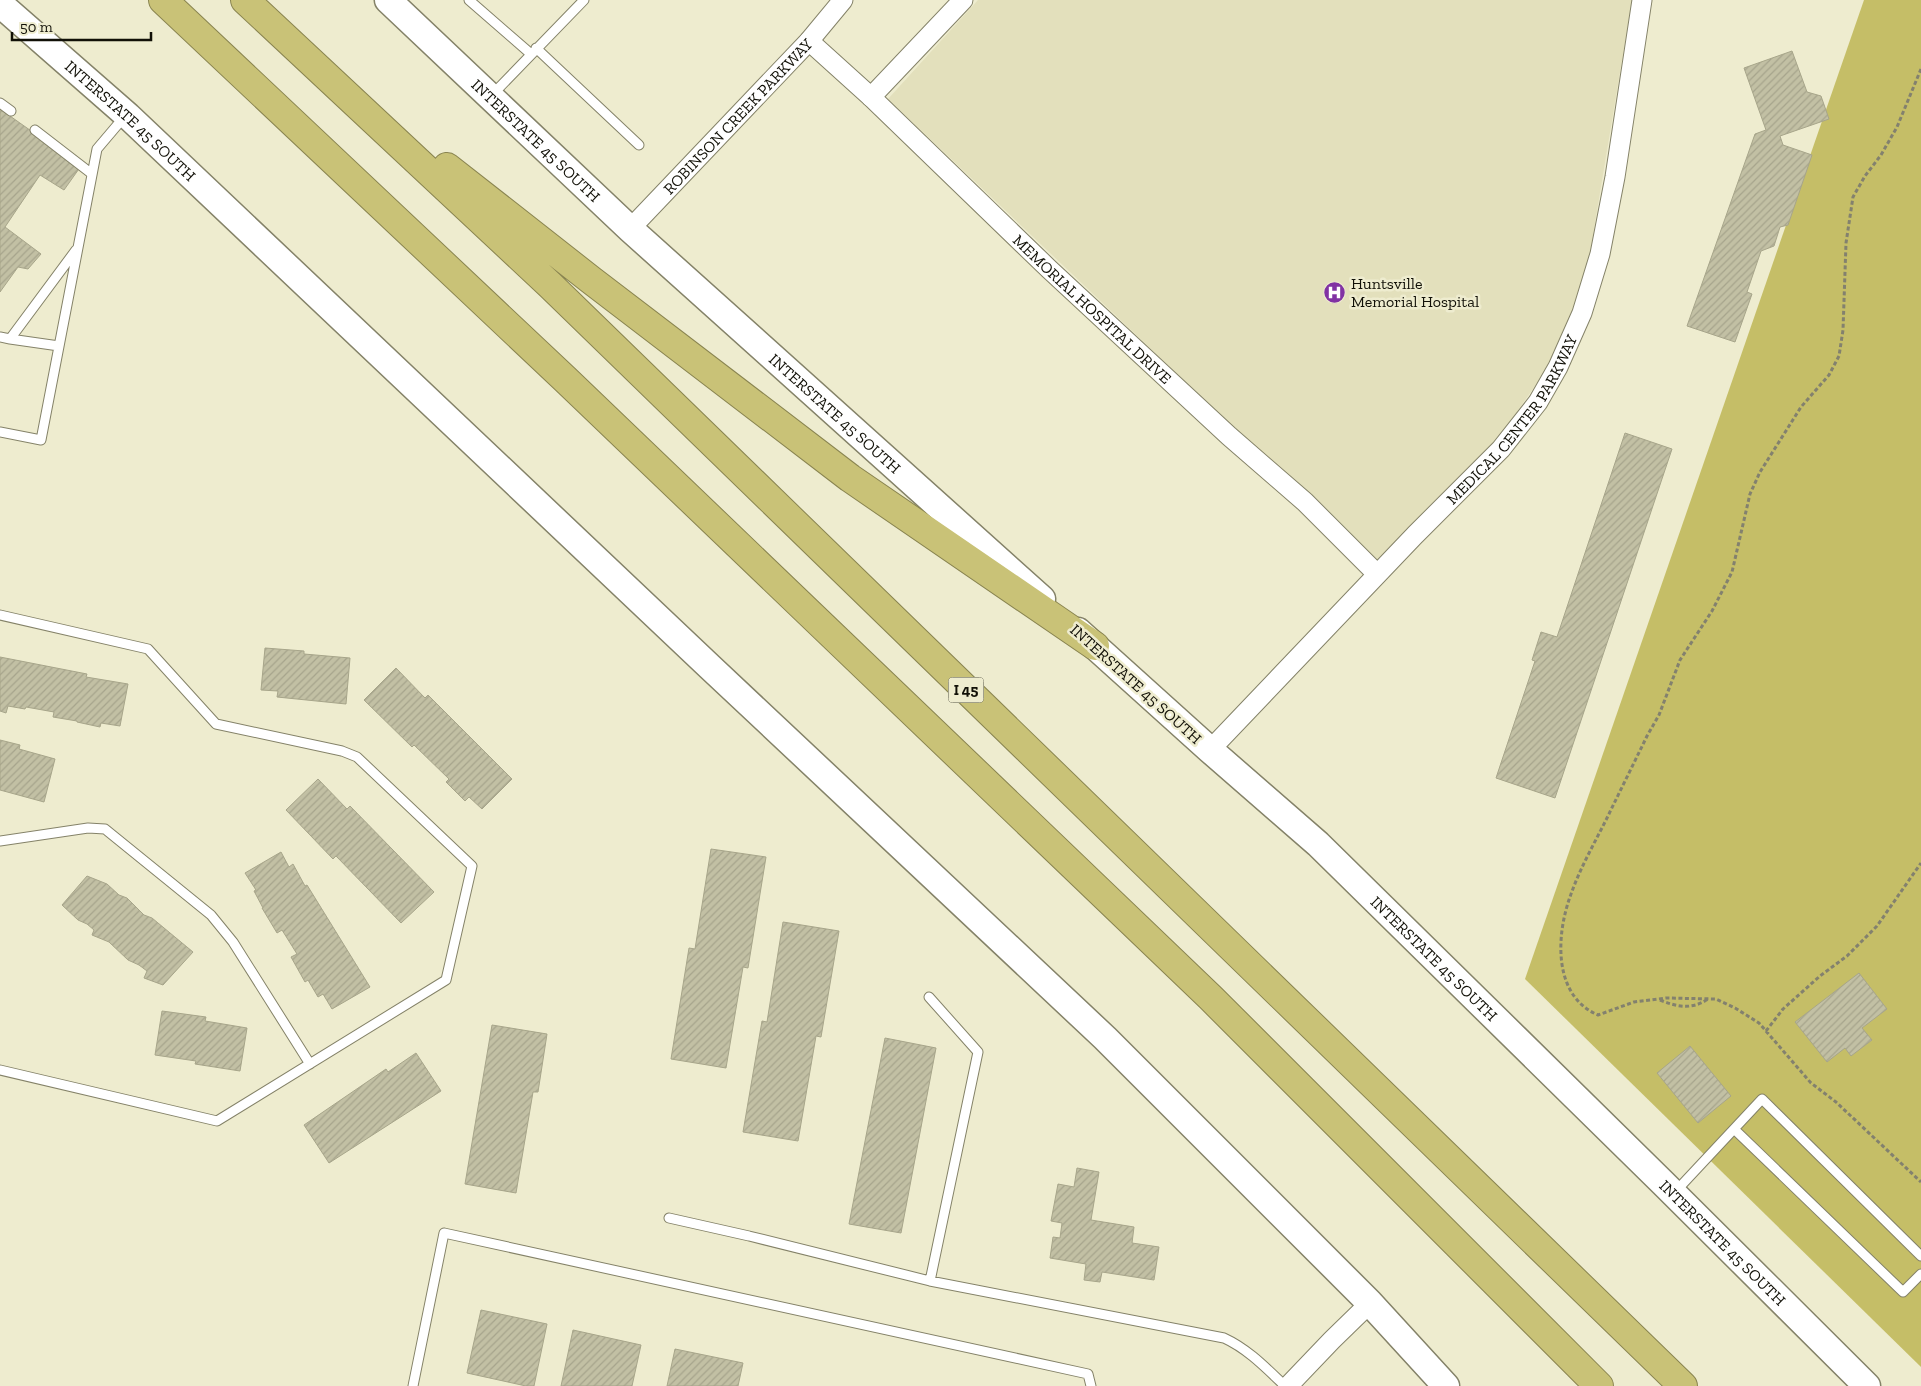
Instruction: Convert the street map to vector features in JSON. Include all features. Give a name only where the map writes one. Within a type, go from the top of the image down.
[{"type":"highway","points":[[163,0],[565,380],[1211,998],[1599,1386]]},
{"type":"highway","name":"I 45","points":[[245,0],[550,285],[1683,1386]]},
{"type":"highway","points":[[260,0],[390,121],[590,280],[850,478],[1095,646]]},
{"type":"main road","name":"INTERSTATE 45 SOUTH","points":[[388,0],[630,229],[1210,750],[1318,844],[1674,1193],[1867,1386]]},
{"type":"main road","name":"INTERSTATE 45 SOUTH","points":[[0,4],[126,115],[1105,1038],[1370,1303],[1446,1386]]},
{"type":"street","name":"ROBINSON CREEK PARKWAY","points":[[630,229],[809,41],[843,0]]},
{"type":"street","points":[[870,97],[964,0]]},
{"type":"street","name":"MEDICAL CENTER PARKWAY","points":[[1210,750],[1377,574],[1501,450],[1538,402],[1562,359],[1582,313],[1600,254],[1615,177],[1642,0]]},
{"type":"street","name":"MEMORIAL HOSPITAL DRIVE","points":[[809,41],[1049,269],[1229,436],[1305,502],[1377,574]]},
{"type":"street","points":[[1286,1386],[1370,1303]]},
{"type":"lane","points":[[469,0],[534,51],[639,145]]},
{"type":"lane","points":[[490,97],[584,0]]},
{"type":"lane","points":[[0,103],[11,111]]},
{"type":"lane","points":[[0,432],[41,440],[97,149],[126,115]]},
{"type":"lane","points":[[35,130],[92,174]]},
{"type":"lane","points":[[5,338],[78,248]]},
{"type":"lane","points":[[5,338],[59,346]]},
{"type":"lane","points":[[0,615],[148,649],[216,724],[342,751],[358,757],[472,866],[446,980],[217,1121],[0,1070]]},
{"type":"lane","points":[[0,841],[88,828],[105,829],[211,915],[233,942],[310,1064]]},
{"type":"lane","points":[[929,997],[978,1052],[930,1280]]},
{"type":"lane","points":[[1674,1193],[1762,1099],[1921,1256]]},
{"type":"lane","points":[[1734,1129],[1903,1292],[1921,1274]]},
{"type":"lane","points":[[669,1218],[930,1280],[1224,1338],[1237,1343],[1252,1354],[1286,1386]]},
{"type":"lane","points":[[413,1386],[444,1233],[1088,1374],[1091,1386]]},
{"type":"path","points":[[1921,69],[1897,127],[1853,197],[1846,243],[1843,330],[1839,356],[1829,375],[1802,407],[1760,472],[1750,494],[1732,572],[1712,611],[1680,660],[1659,715],[1647,736],[1570,898],[1562,935],[1562,971],[1573,995],[1585,1009],[1598,1015],[1634,1002],[1658,999],[1716,999],[1735,1008],[1759,1023],[1811,1083],[1836,1102],[1921,1182]]},
{"type":"path","points":[[1766,1031],[1783,1009],[1820,976],[1847,956],[1877,926],[1921,864]]},
{"type":"path","points":[[1658,999],[1672,1005],[1690,1007],[1698,1006],[1709,999]]},
{"type":"shaded area","name":"Huntsville Memorial Hospital","points":[[978,0],[1632,0],[1587,271],[1573,313],[1548,367],[1501,435],[1375,562],[888,99]]},
{"type":"shaded area","points":[[1864,0],[1921,0],[1921,1367],[1525,979]]},
{"type":"building","points":[[1792,51],[1807,92],[1821,96],[1829,119],[1780,136],[1783,145],[1812,155],[1788,225],[1780,227],[1774,246],[1761,251],[1747,292],[1752,294],[1735,342],[1687,326],[1755,134],[1766,130],[1744,68]]},
{"type":"building","points":[[0,109],[81,166],[64,190],[40,175],[5,227],[41,254],[28,269],[18,267],[0,292]]},
{"type":"building","points":[[1625,433],[1672,449],[1555,798],[1496,778],[1535,661],[1532,660],[1541,632],[1557,637]]},
{"type":"building","points":[[265,648],[304,651],[304,654],[350,658],[346,704],[277,697],[278,691],[261,690]]},
{"type":"building","points":[[0,657],[87,674],[86,677],[128,684],[120,726],[101,723],[100,727],[53,717],[54,712],[26,707],[25,709],[8,706],[6,713],[0,711]]},
{"type":"building","points":[[396,668],[425,698],[428,695],[512,779],[482,809],[469,797],[465,801],[446,782],[449,779],[414,745],[412,747],[364,700]]},
{"type":"building","points":[[0,740],[20,745],[19,749],[55,759],[44,802],[0,790]]},
{"type":"building","points":[[318,779],[347,809],[350,806],[434,892],[401,923],[336,856],[333,859],[286,810]]},
{"type":"building","points":[[711,849],[766,857],[748,968],[743,967],[726,1068],[671,1059],[689,948],[695,949]]},
{"type":"building","points":[[281,852],[289,867],[293,864],[305,886],[307,885],[370,987],[332,1009],[323,994],[318,997],[308,980],[305,982],[291,957],[297,954],[282,930],[277,933],[262,908],[254,891],[256,890],[245,873]]},
{"type":"building","points":[[87,876],[107,884],[119,895],[127,898],[144,915],[152,918],[193,952],[163,985],[144,978],[147,971],[128,960],[109,942],[92,935],[94,930],[78,920],[62,905]]},
{"type":"building","points":[[783,922],[839,931],[821,1037],[816,1036],[798,1141],[743,1132],[762,1021],[767,1022]]},
{"type":"building","points":[[1859,973],[1887,1009],[1862,1028],[1872,1040],[1851,1056],[1845,1048],[1827,1062],[1795,1022]]},
{"type":"building","points":[[162,1011],[206,1017],[205,1021],[247,1028],[240,1071],[195,1064],[196,1061],[155,1055]]},
{"type":"building","points":[[492,1025],[547,1034],[538,1092],[533,1092],[516,1193],[465,1184]]},
{"type":"building","points":[[885,1038],[936,1048],[901,1233],[849,1224]]},
{"type":"building","points":[[1690,1046],[1731,1096],[1698,1123],[1657,1073]]},
{"type":"building","points":[[416,1053],[441,1091],[329,1163],[304,1125],[386,1069],[388,1072]]},
{"type":"building","points":[[1077,1168],[1099,1172],[1091,1220],[1134,1227],[1132,1243],[1159,1247],[1154,1280],[1102,1272],[1100,1282],[1084,1280],[1086,1264],[1050,1258],[1053,1237],[1060,1238],[1062,1223],[1051,1221],[1058,1184],[1074,1187]]},
{"type":"building","points":[[481,1310],[547,1324],[534,1386],[526,1386],[467,1373]]},
{"type":"building","points":[[573,1330],[641,1345],[632,1386],[561,1386]]},
{"type":"building","points":[[675,1349],[743,1363],[738,1386],[667,1386]]},
{"type":"place","name":"Huntsville Memorial Hospital","points":[[1335,292]]}]
